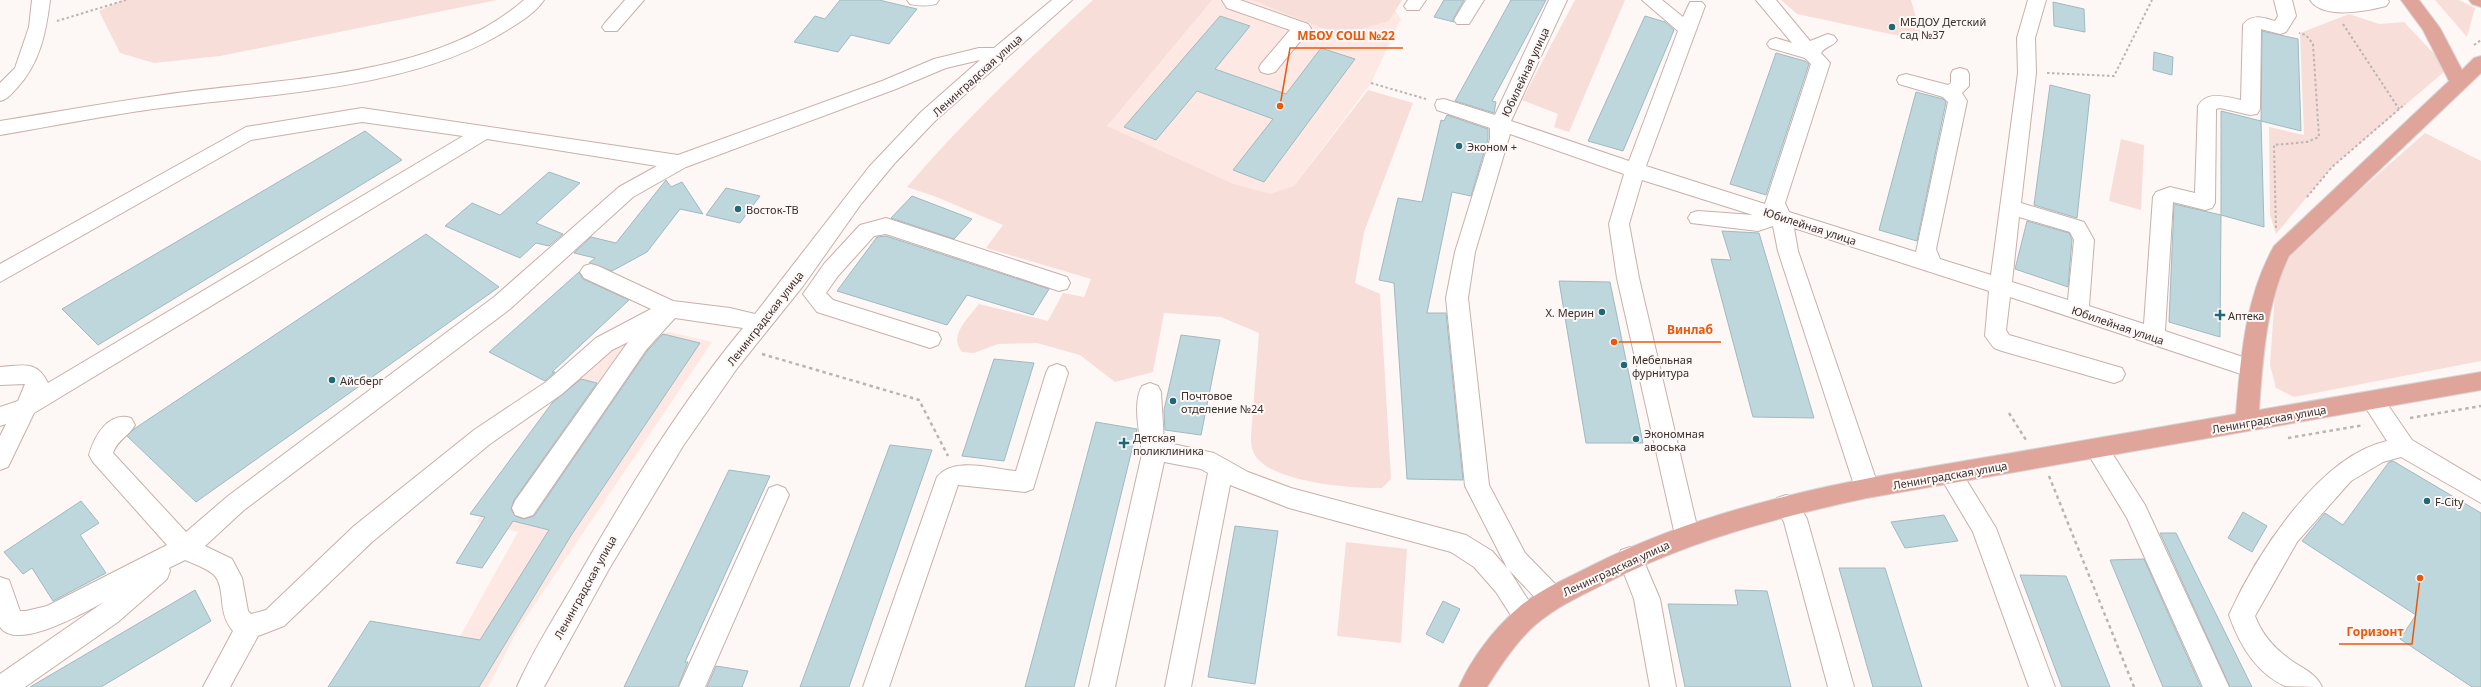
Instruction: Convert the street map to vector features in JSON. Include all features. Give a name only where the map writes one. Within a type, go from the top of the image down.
[{"type":"main road","points":[[2410,0],[2431,28],[2459,82]]},
{"type":"main road","points":[[2247,423],[2250,368],[2265,289],[2271,269],[2282,251],[2481,62]]},
{"type":"main road","name":"Ленинградская улица","points":[[1472,687],[1499,647],[1526,618],[1552,598],[1630,558],[1687,535],[1786,505],[1867,488],[1951,475],[2373,402],[2481,381]]},
{"type":"street","points":[[0,95],[23,70],[38,27],[40,0]]},
{"type":"street","points":[[0,128],[160,102],[369,75],[426,60],[477,41],[517,16],[535,0]]},
{"type":"street","points":[[611,27],[635,0]]},
{"type":"street","points":[[916,0],[930,0]]},
{"type":"street","name":"Ленинградская улица","points":[[530,687],[604,552],[658,465],[741,348],[804,268],[828,233],[886,160],[915,130],[999,54],[1063,0]]},
{"type":"street","points":[[1231,0],[1233,4],[1302,28],[1268,68]]},
{"type":"street","points":[[1463,20],[1475,0]]},
{"type":"street","name":"Юбилейная улица","points":[[1558,0],[1500,125],[1635,170],[2078,311],[2250,368]]},
{"type":"street","points":[[1651,0],[1687,29]]},
{"type":"street","points":[[1765,0],[1776,9],[1811,54],[1821,63],[1775,203],[1782,217],[1788,251],[1867,488]]},
{"type":"street","points":[[2037,0],[2026,38],[2027,73],[2012,207],[1999,286],[1994,330],[1996,336],[2002,342],[2114,374]]},
{"type":"street","points":[[2154,337],[2163,197],[2170,194],[2205,203],[2207,106],[2218,101],[2250,109],[2252,25],[2258,22],[2280,28],[2287,16],[2283,0]]},
{"type":"street","points":[[2318,0],[2331,6],[2346,8],[2380,2]]},
{"type":"street","points":[[1687,535],[1628,278],[1619,224],[1635,170],[1696,6]]},
{"type":"street","points":[[1811,54],[1817,44],[1828,40]]},
{"type":"street","points":[[1776,44],[1811,54]]},
{"type":"street","points":[[3,687],[109,614],[236,503],[502,302],[626,192],[679,162],[889,85],[941,63],[973,55],[999,54]]},
{"type":"street","points":[[1950,92],[1960,86],[1960,74]]},
{"type":"street","points":[[1906,80],[1950,92],[1958,101],[1926,249],[1931,264]]},
{"type":"street","points":[[1444,104],[1500,125],[1500,140],[1465,252],[1457,298],[1477,486],[1516,561],[1552,598]]},
{"type":"street","points":[[0,274],[246,134],[362,115],[679,162]]},
{"type":"street","points":[[0,417],[26,407],[484,132]]},
{"type":"street","points":[[2012,207],[2077,227],[2084,240],[2078,311]]},
{"type":"street","points":[[1698,218],[1758,223],[1782,217]]},
{"type":"street","points":[[930,339],[825,306],[814,294],[845,253],[867,230],[886,226],[1059,283]]},
{"type":"street","points":[[828,233],[845,253]]},
{"type":"street","points":[[804,268],[831,270]]},
{"type":"street","points":[[591,272],[670,309],[730,316],[759,324]]},
{"type":"street","points":[[123,426],[105,440],[101,455],[185,548],[223,567],[230,578],[236,616],[242,623],[250,626],[262,624],[275,618],[363,534],[482,436],[554,388],[604,344],[670,309]]},
{"type":"street","points":[[524,508],[638,344],[670,309]]},
{"type":"street","points":[[876,687],[945,484],[950,478],[957,475],[1025,482],[1057,373]]},
{"type":"street","points":[[0,376],[30,374],[37,384],[0,460]]},
{"type":"street","points":[[1102,687],[1154,454],[1150,420],[1150,392]]},
{"type":"street","points":[[2373,402],[2404,447],[2481,493]]},
{"type":"street","points":[[2309,687],[2266,659],[2246,631],[2242,615],[2288,534],[2343,474],[2377,453],[2404,447]]},
{"type":"street","points":[[2097,449],[2136,512],[2216,687]]},
{"type":"street","points":[[1154,454],[1163,452],[1206,460],[1289,498],[1457,543],[1483,559],[1505,584],[1526,618]]},
{"type":"street","points":[[1178,687],[1221,468]]},
{"type":"street","points":[[1951,475],[1984,528],[2042,687]]},
{"type":"street","points":[[692,687],[776,495]]},
{"type":"street","points":[[1786,505],[1795,519],[1841,687]]},
{"type":"street","points":[[0,588],[10,621],[26,623],[51,617],[185,548]]},
{"type":"street","points":[[1630,558],[1647,599],[1663,687]]},
{"type":"street","points":[[216,687],[250,626]]},
{"type":"path","points":[[38,27],[126,0]]},
{"type":"path","points":[[2027,73],[2114,76],[2152,0]]},
{"type":"path","points":[[2341,22],[2399,109]]},
{"type":"path","points":[[2276,234],[2274,145],[2285,141],[2308,144],[2319,137],[2313,44],[2306,35],[2280,28]]},
{"type":"path","points":[[1371,83],[1444,104]]},
{"type":"path","points":[[741,348],[919,400],[957,475]]},
{"type":"path","points":[[2286,438],[2481,406]]},
{"type":"path","points":[[2041,477],[2056,475]]},
{"type":"path","points":[[2048,476],[2134,687]]},
{"type":"shaded area","points":[[123,0],[497,0],[220,56],[154,63],[120,53],[99,11]]},
{"type":"shaded area","points":[[1093,0],[1212,0],[1107,126],[1233,184],[1271,194],[1294,186],[1368,90],[1413,103],[1364,232],[1355,283],[1380,294],[1391,479],[1382,488],[1351,487],[1311,482],[1291,477],[1273,470],[1260,462],[1252,449],[1251,444],[1259,333],[1221,317],[1164,313],[1153,372],[1115,382],[1080,355],[1037,343],[998,344],[974,353],[962,352],[958,346],[957,339],[961,327],[979,304],[1048,321],[1063,293],[1084,297],[1091,279],[986,248],[1003,225],[934,196],[907,187],[974,114]]},
{"type":"shaded area","points":[[1174,0],[1392,0],[1390,4],[1401,19],[1371,83],[1294,186],[1248,223],[1070,120]]},
{"type":"shaded area","points":[[1252,0],[1402,0],[1389,21],[1340,35]]},
{"type":"shaded area","points":[[1575,0],[1625,0],[1569,132],[1554,127],[1558,114],[1522,100]]},
{"type":"shaded area","name":"МБДОУ Детский сад №37","points":[[1781,0],[1911,0],[1923,41],[1797,14]]},
{"type":"shaded area","points":[[2435,0],[2459,0],[2475,8],[2467,37]]},
{"type":"shaded area","points":[[2349,14],[2379,24],[2404,22],[2438,58],[2444,72],[2332,167],[2276,234],[2270,215],[2269,127],[2304,135],[2300,33]]},
{"type":"shaded area","points":[[2425,133],[2481,161],[2481,361],[2294,397],[2276,388],[2270,365],[2276,278],[2287,254]]},
{"type":"shaded area","points":[[2121,139],[2144,145],[2141,210],[2109,201]]},
{"type":"shaded area","points":[[669,332],[712,342],[518,629],[488,687],[432,687],[518,532],[477,522],[588,356]]},
{"type":"shaded area","points":[[1346,542],[1407,549],[1401,643],[1337,636]]},
{"type":"building","points":[[840,0],[879,0],[917,9],[889,44],[851,35],[838,52],[794,42],[815,16],[825,19]]},
{"type":"building","points":[[1444,0],[1464,0],[1453,19],[1454,22],[1434,17]]},
{"type":"building","points":[[1511,0],[1546,0],[1492,101],[1496,102],[1494,113],[1455,101]]},
{"type":"building","points":[[2053,2],[2084,9],[2085,32],[2054,26]]},
{"type":"building","points":[[1220,16],[1250,26],[1215,69],[1286,94],[1321,48],[1355,59],[1264,182],[1233,170],[1273,119],[1197,91],[1156,140],[1124,127]]},
{"type":"building","points":[[1645,16],[1665,22],[1674,30],[1623,151],[1588,141]]},
{"type":"building","points":[[2262,31],[2298,39],[2301,131],[2261,121]]},
{"type":"building","points":[[2154,52],[2173,57],[2172,75],[2153,70]]},
{"type":"building","points":[[1776,53],[1805,61],[1809,64],[1766,195],[1730,184]]},
{"type":"building","points":[[2050,85],[2090,95],[2077,218],[2034,205]]},
{"type":"building","points":[[1916,92],[1943,99],[1946,102],[1917,241],[1879,230]]},
{"type":"building","points":[[2221,111],[2261,121],[2264,227],[2221,215]]},
{"type":"building","points":[[1447,115],[1488,129],[1488,139],[1471,196],[1452,192],[1427,313],[1446,313],[1463,480],[1407,479],[1394,283],[1379,280],[1398,198],[1422,202],[1441,120],[1444,121]]},
{"type":"building","points":[[365,131],[402,160],[98,345],[62,309]]},
{"type":"building","points":[[549,172],[580,183],[536,223],[563,234],[549,246],[536,243],[520,258],[445,226],[472,203],[500,215]]},
{"type":"building","points":[[666,180],[671,187],[682,182],[703,214],[680,209],[647,252],[612,271],[589,263],[595,258],[574,253],[591,237],[616,243]]},
{"type":"building","points":[[726,188],[760,196],[740,223],[706,215]]},
{"type":"building","points":[[912,196],[972,219],[954,239],[891,218]]},
{"type":"building","points":[[2174,204],[2221,215],[2220,337],[2169,322]]},
{"type":"building","points":[[2027,221],[2069,233],[2072,240],[2068,287],[2015,269]]},
{"type":"building","points":[[1722,231],[1759,233],[1814,418],[1753,417],[1711,259],[1731,260]]},
{"type":"building","points":[[426,234],[499,287],[196,502],[127,436],[134,429]]},
{"type":"building","points":[[886,236],[1049,289],[1033,315],[967,295],[947,325],[837,291],[877,237]]},
{"type":"building","points":[[579,272],[583,279],[629,300],[552,372],[555,372],[545,381],[489,352]]},
{"type":"building","points":[[1559,281],[1610,282],[1643,443],[1586,443]]},
{"type":"building","points":[[663,334],[700,343],[572,534],[479,687],[328,687],[370,621],[480,640],[549,530],[513,521],[482,568],[456,563],[485,517],[470,514],[552,403],[581,379],[597,383],[514,500],[511,509],[515,516],[524,519],[534,516],[647,351]]},
{"type":"building","points":[[1181,335],[1220,340],[1201,435],[1165,430],[1164,410]]},
{"type":"building","points":[[994,359],[1034,363],[1004,461],[962,456]]},
{"type":"building","points":[[1096,422],[1137,429],[1074,687],[1025,687]]},
{"type":"building","points":[[890,445],[932,450],[849,687],[800,687]]},
{"type":"building","points":[[2393,461],[2481,513],[2481,687],[2472,687],[2400,639],[2416,615],[2302,541],[2325,513],[2343,525],[2389,462]]},
{"type":"building","points":[[729,470],[770,476],[685,662],[688,662],[678,687],[624,687]]},
{"type":"building","points":[[81,501],[99,523],[80,535],[106,573],[53,601],[32,568],[23,574],[4,552]]},
{"type":"building","points":[[2243,512],[2267,526],[2252,552],[2228,538]]},
{"type":"building","points":[[1944,515],[1958,541],[1905,548],[1891,522]]},
{"type":"building","points":[[1235,526],[1278,531],[1255,684],[1208,677]]},
{"type":"building","points":[[2160,533],[2176,533],[2252,687],[2230,687]]},
{"type":"building","points":[[2144,559],[2201,687],[2163,687],[2110,560]]},
{"type":"building","points":[[1839,568],[1885,568],[1922,687],[1873,687]]},
{"type":"building","points":[[2020,575],[2066,576],[2110,687],[2062,687]]},
{"type":"building","points":[[195,590],[211,621],[101,687],[30,687]]},
{"type":"building","points":[[1735,590],[1767,591],[1791,687],[1685,687],[1668,604],[1738,605]]},
{"type":"building","points":[[1443,601],[1460,609],[1443,643],[1426,634]]},
{"type":"building","points":[[716,666],[748,671],[742,687],[707,687]]},
{"type":"place","name":"МБДОУ Детский сад №37","points":[[1892,27]]},
{"type":"place","name":"МБОУ СОШ №22","points":[[1280,106]]},
{"type":"place","name":"Эконом +","points":[[1459,146]]},
{"type":"place","name":"Восток-ТВ","points":[[738,209]]},
{"type":"place","name":"Х. Мерин","points":[[1602,312]]},
{"type":"place","name":"Аптека","points":[[2220,315]]},
{"type":"place","name":"Винлаб","points":[[1614,342]]},
{"type":"place","name":"Мебельная фурнитура","points":[[1624,365]]},
{"type":"place","name":"Айсберг","points":[[332,380]]},
{"type":"place","name":"Почтовое отделение №24","points":[[1173,401]]},
{"type":"place","name":"Экономная авоська","points":[[1636,439]]},
{"type":"place","name":"Детская поликлиника","points":[[1124,443]]},
{"type":"place","name":"F-City","points":[[2427,501]]},
{"type":"place","name":"Горизонт","points":[[2420,578]]}]
